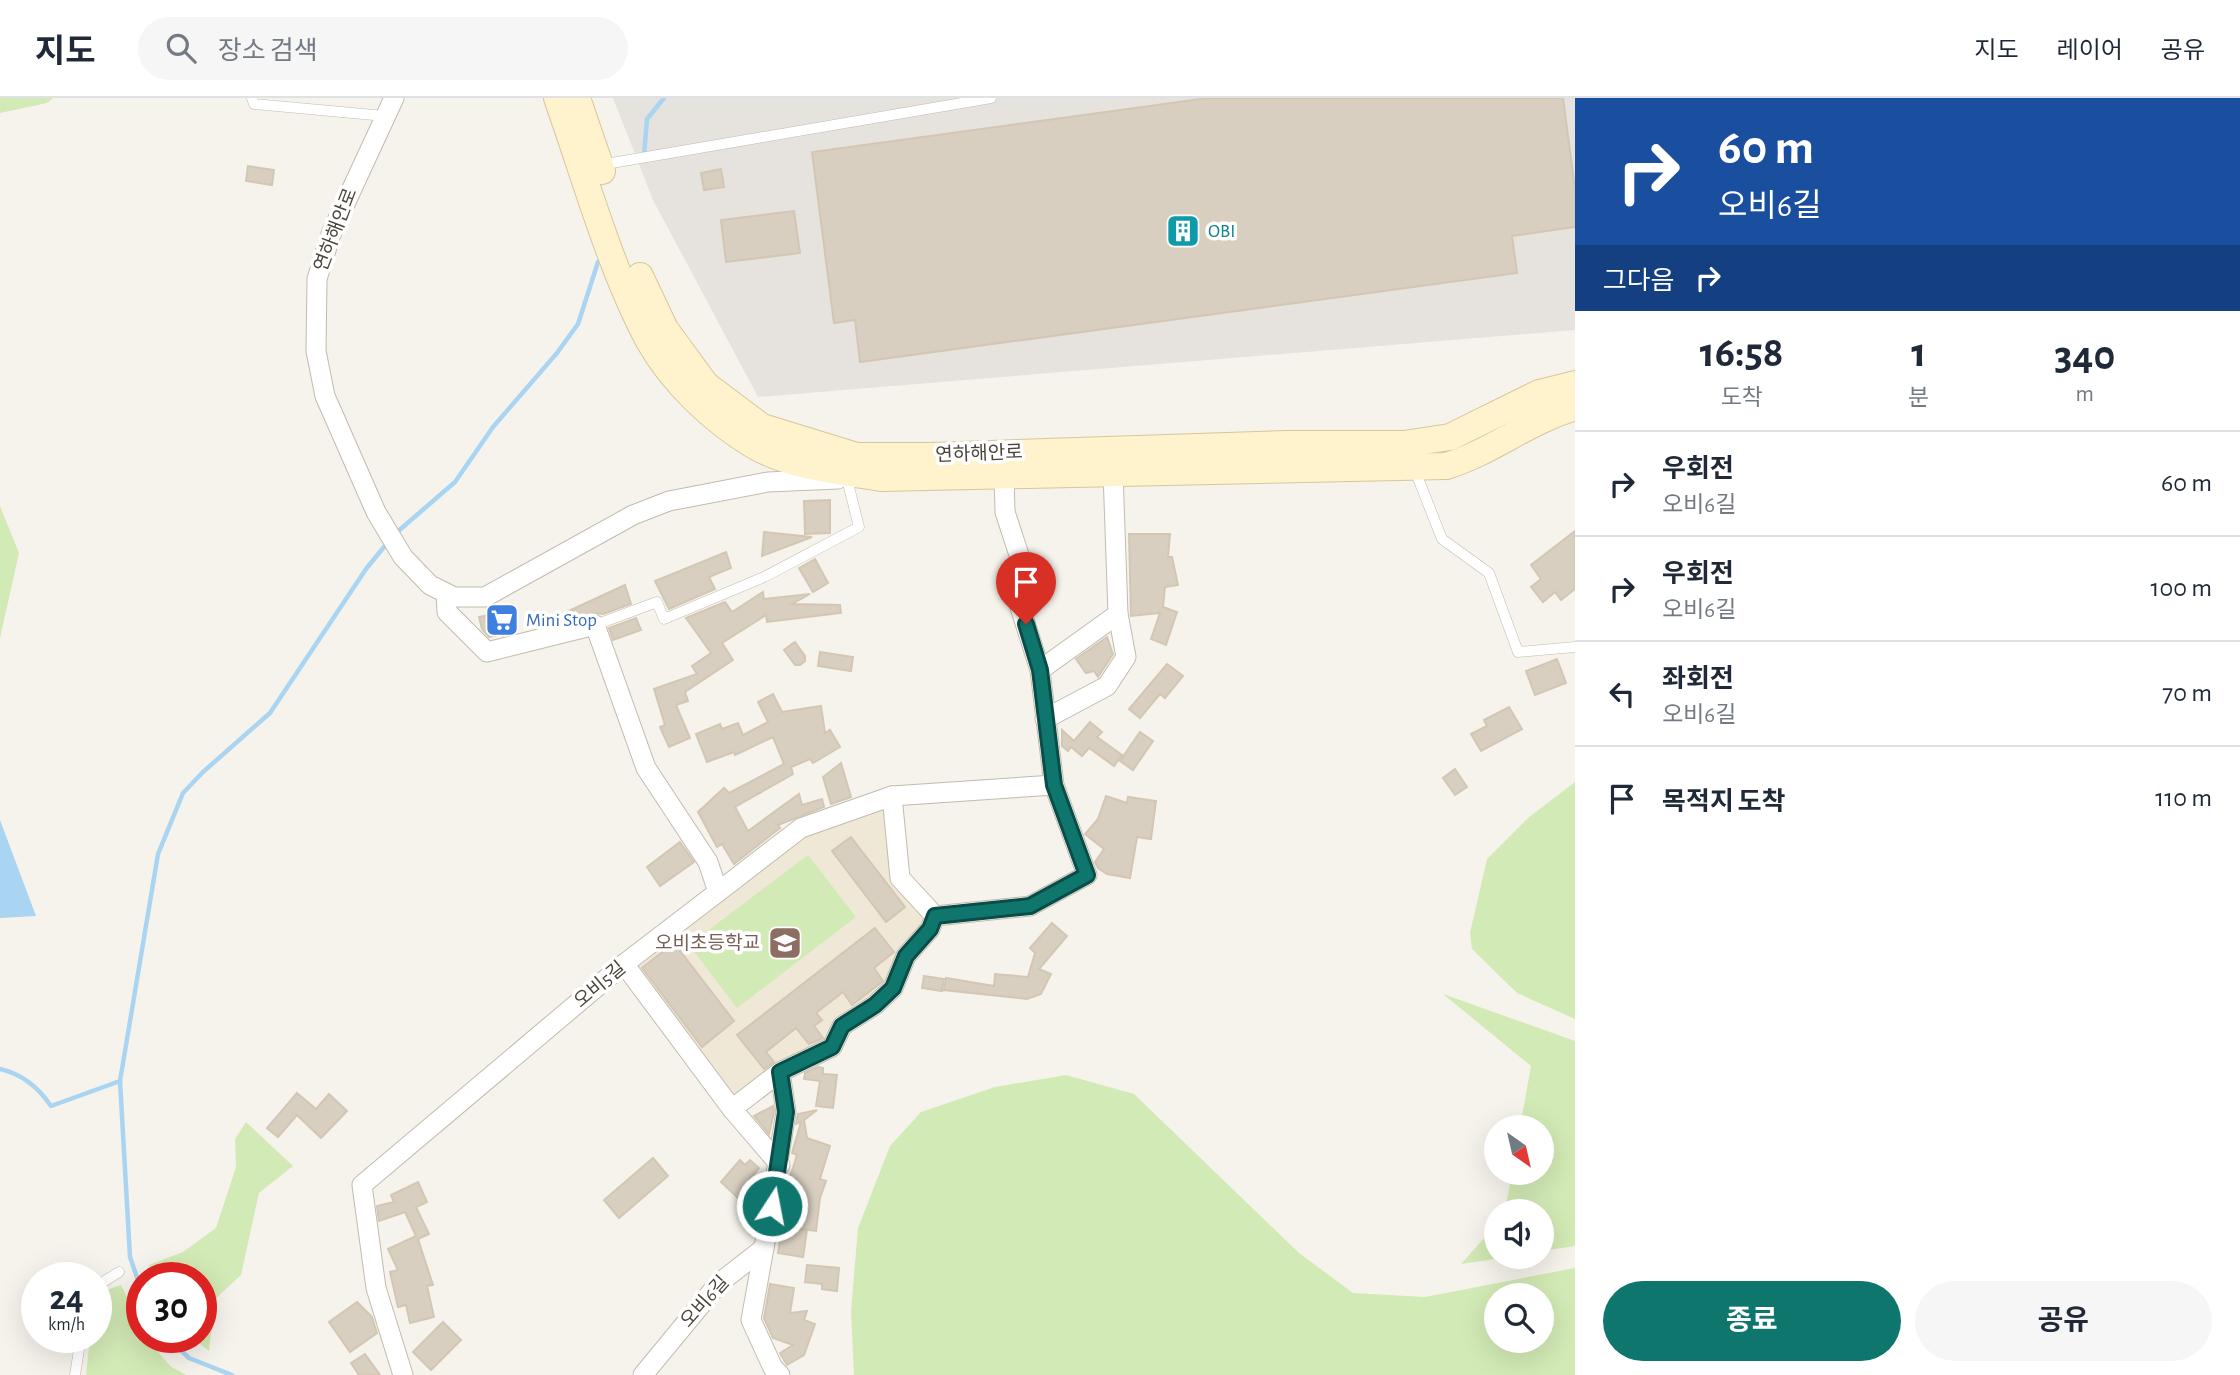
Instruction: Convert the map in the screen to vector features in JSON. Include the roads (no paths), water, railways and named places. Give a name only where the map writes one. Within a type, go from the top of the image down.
[{"type":"street","name":"연하해안로","points":[[394,98],[331,234],[317,279],[314,316],[316,351],[325,396],[384,526],[403,557],[430,585],[454,597],[485,597],[633,515],[669,502],[768,482],[1004,474],[1446,466],[1468,459],[1526,425],[1575,407]]},
{"type":"street","name":"연하해안로","points":[[557,98],[620,272],[650,342],[694,400],[754,446],[804,464],[881,478]]},
{"type":"street","name":"연하해안로","points":[[578,98],[639,274],[665,329],[706,384],[762,427],[856,456],[930,457],[1287,444],[1404,444],[1450,437],[1539,393],[1575,384]]},
{"type":"street","points":[[1045,719],[1107,686],[1126,657],[1118,614],[1113,472]]},
{"type":"street","points":[[935,916],[1030,906],[1087,875],[1054,785],[1040,670],[1018,601],[1021,561],[1005,512],[1004,474]]},
{"type":"street","points":[[446,593],[447,612],[486,652],[595,625],[646,768],[708,863],[718,892]]},
{"type":"street","points":[[1040,670],[1118,614]]},
{"type":"street","name":"오비5길","points":[[403,1375],[376,1288],[362,1185],[625,964],[801,828],[891,796],[1054,785]]},
{"type":"street","points":[[891,796],[900,878],[935,916]]},
{"type":"street","points":[[732,1109],[780,1072],[832,1047],[842,1026],[875,1005],[893,988],[906,956],[930,929],[935,916]]},
{"type":"street","points":[[625,964],[732,1109],[780,1164]]},
{"type":"street","points":[[780,1072],[786,1112],[780,1164],[751,1320],[773,1368],[780,1375]]},
{"type":"street","name":"오비6길","points":[[643,1375],[718,1284],[764,1248]]},
{"type":"lane","points":[[252,98],[254,104],[385,116]]},
{"type":"lane","points":[[600,165],[991,98]]},
{"type":"lane","points":[[1414,467],[1442,538],[1489,573],[1518,652],[1575,647]]},
{"type":"lane","points":[[595,625],[657,602],[664,618],[764,577],[859,527],[847,479]]},
{"type":"lane","points":[[112,1276],[119,1272]]},
{"type":"lane","points":[[75,1375],[78,1353]]},
{"type":"water","points":[[0,820],[36,916],[0,918]]},
{"type":"waterway","points":[[644,155],[647,119],[664,98]]},
{"type":"waterway","points":[[396,533],[455,482],[493,427],[557,353],[578,324],[598,262]]},
{"type":"waterway","points":[[132,1262],[120,1081],[158,854],[183,793],[270,713],[366,569],[388,542]]},
{"type":"waterway","points":[[0,1069],[29,1082],[51,1106],[120,1081]]},
{"type":"waterway","points":[[184,1353],[189,1358],[232,1375]]},
{"type":"place","name":"OBI","points":[[1183,231]]},
{"type":"place","name":"Mini Stop","points":[[502,620]]},
{"type":"place","name":"오비초등학교","points":[[785,943]]}]
